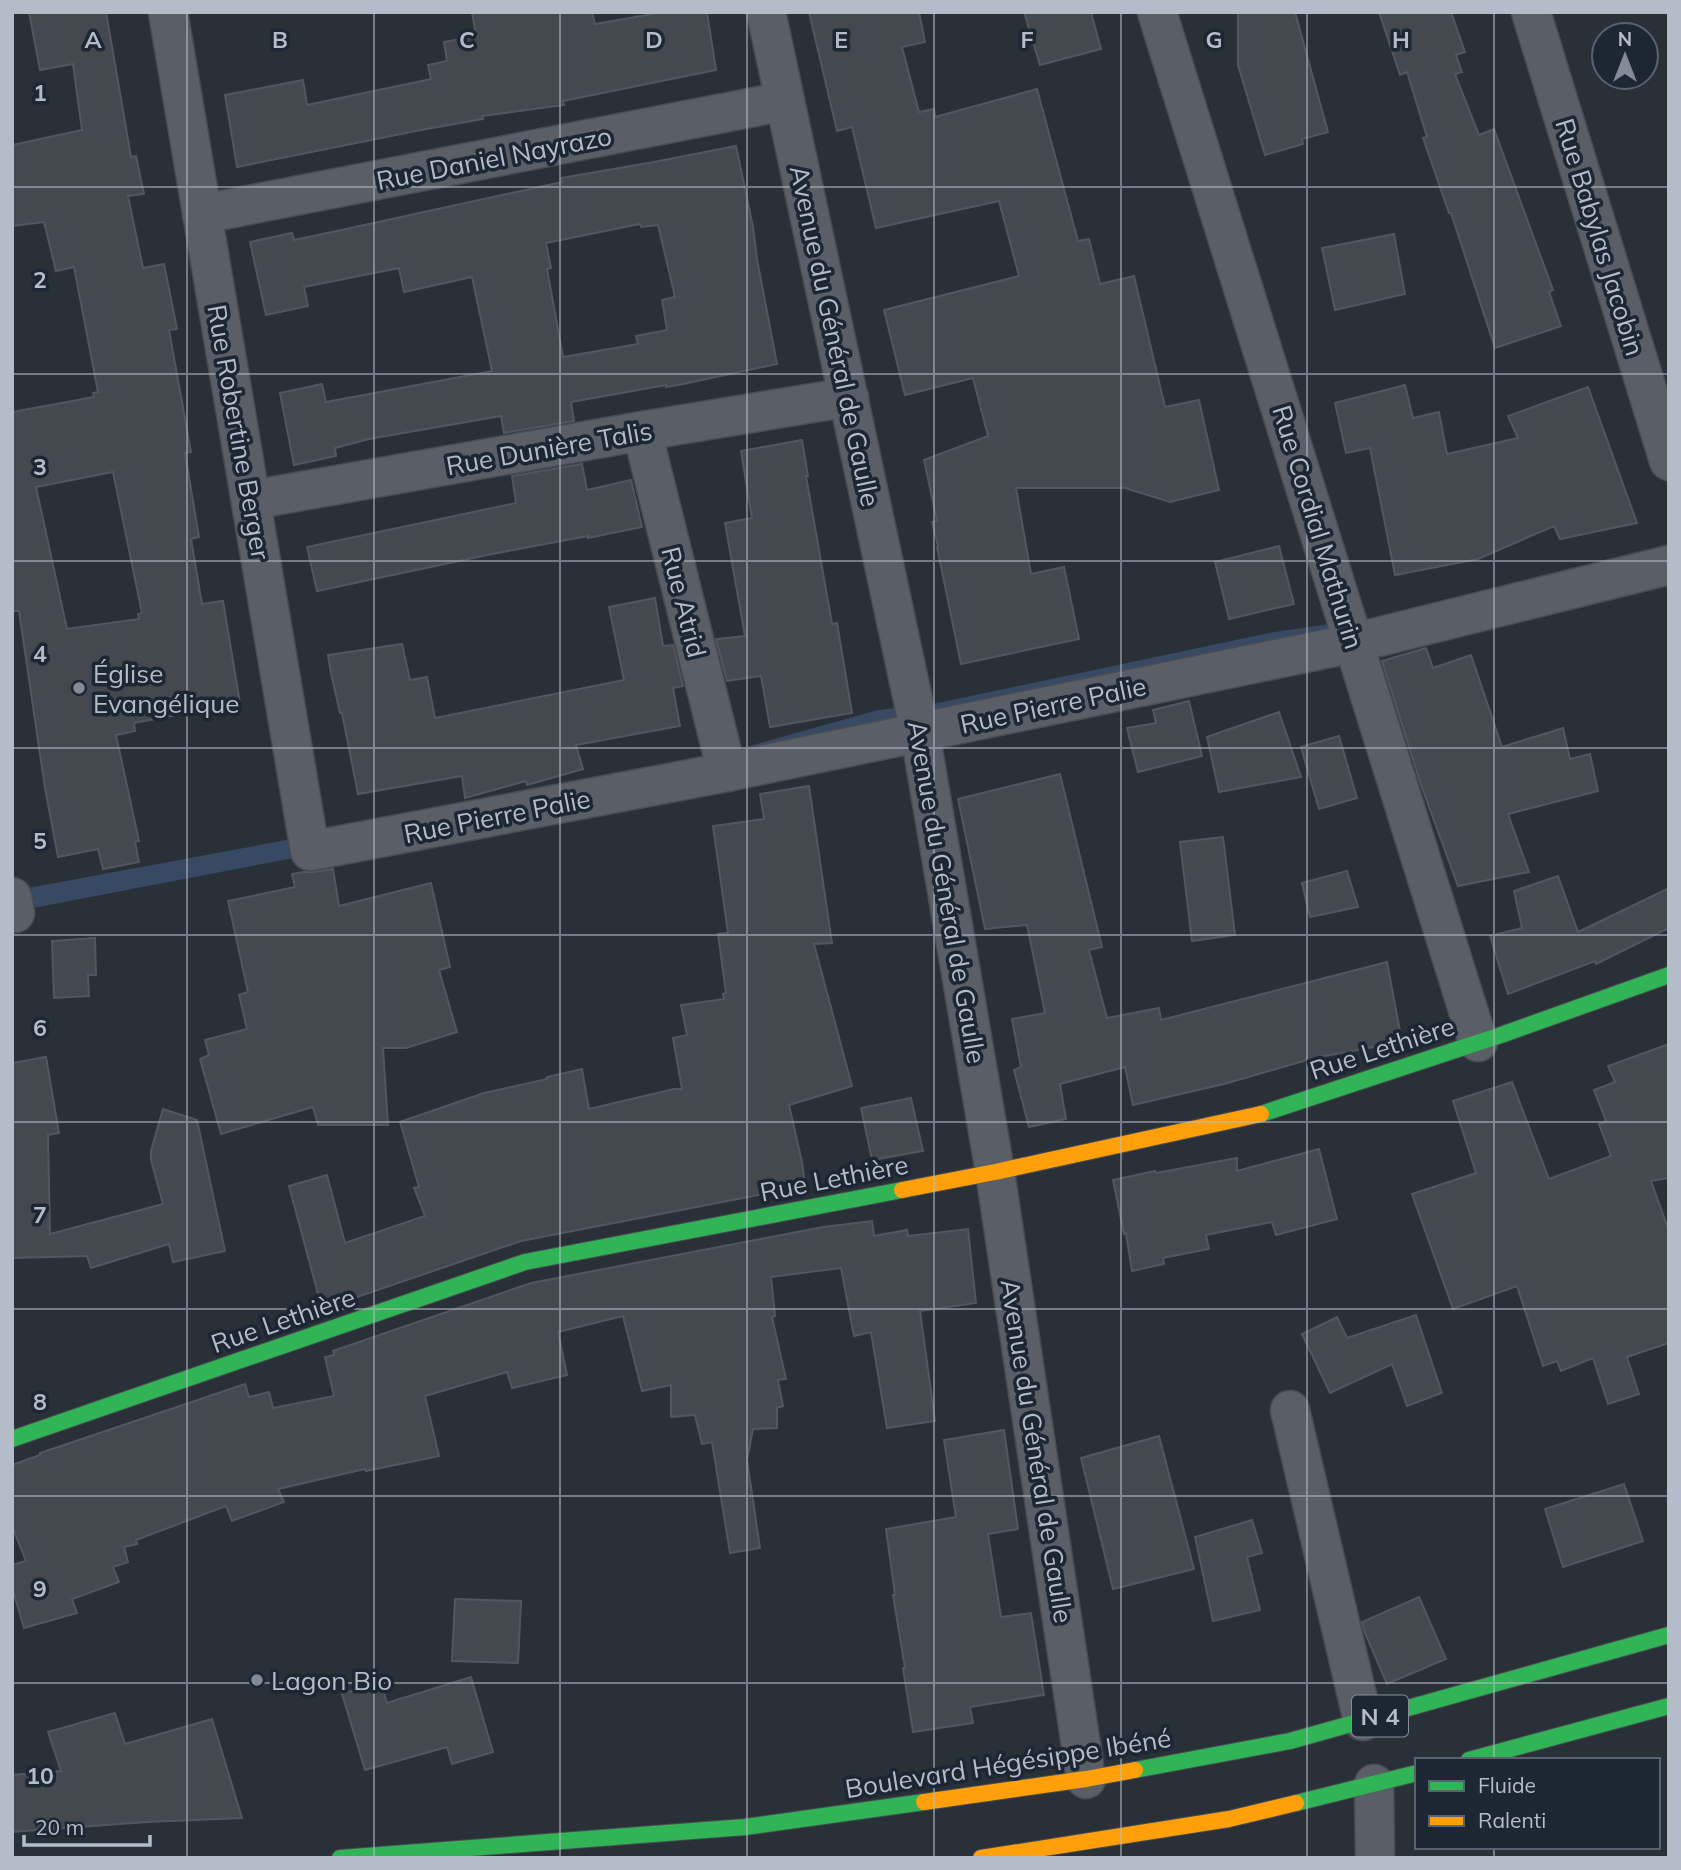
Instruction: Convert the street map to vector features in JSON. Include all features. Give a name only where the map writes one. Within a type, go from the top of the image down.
[{"type":"main road","name":"Rue Lethière","points":[[12,1439],[525,1262],[995,1172],[1262,1114],[1669,975]]},
{"type":"main road","name":"Boulevard Hégésippe Ibéné","points":[[340,1858],[746,1827],[1086,1779],[1290,1741],[1669,1635]]},
{"type":"main road","points":[[1476,1758],[1669,1706]]},
{"type":"main road","name":"N 4","points":[[981,1858],[1229,1819],[1415,1774]]},
{"type":"street","name":"Rue Robertine Berger","points":[[168,12],[310,851]]},
{"type":"street","name":"Avenue du Général de Gaulle","points":[[766,12],[920,733],[995,1172],[1086,1779]]},
{"type":"street","name":"Rue Cordial Mathurin","points":[[1157,12],[1478,1042]]},
{"type":"street","name":"Rue Babylas Jacobin","points":[[1531,12],[1669,461]]},
{"type":"street","name":"Rue Daniel Nayrazo","points":[[202,214],[785,101]]},
{"type":"street","name":"Rue Dunière Talis","points":[[251,500],[849,397]]},
{"type":"street","name":"Rue Atrid","points":[[642,431],[727,772]]},
{"type":"street","name":"Rue Pierre Palie","points":[[310,851],[727,772],[1354,643],[1669,565]]},
{"type":"street","points":[[1290,1410],[1363,1721]]},
{"type":"street","points":[[1374,1784],[1375,1858]]},
{"type":"water","points":[[1425,610],[304,856],[12,912],[12,891],[351,828],[714,756],[878,710],[938,703],[1269,633]]},
{"type":"building","points":[[29,12],[106,12],[131,157],[136,156],[144,194],[128,196],[143,268],[164,264],[177,329],[169,330],[191,452],[185,453],[199,537],[191,539],[202,604],[223,601],[240,703],[134,723],[135,731],[116,735],[139,841],[135,842],[139,862],[103,869],[98,849],[58,857],[19,611],[12,611],[12,412],[94,397],[93,393],[98,392],[74,267],[56,271],[44,222],[12,226],[12,145],[82,130],[73,64],[40,70]],"holes":[[[113,472],[142,613],[138,614],[139,619],[67,629],[36,487]]]},
{"type":"building","points":[[472,12],[592,12],[595,24],[664,12],[707,12],[716,70],[563,101],[564,105],[482,116],[483,119],[237,167],[225,95],[303,80],[307,105],[431,79],[428,65],[447,61],[444,42],[476,36]]},
{"type":"building","points":[[809,12],[919,12],[925,42],[902,47],[919,112],[934,109],[935,117],[1037,89],[1078,241],[1089,239],[1100,284],[1134,276],[1165,407],[1199,400],[1219,490],[1170,502],[1125,488],[1016,488],[1031,574],[1064,567],[1079,639],[961,664],[932,522],[937,521],[924,460],[988,436],[973,378],[905,395],[884,310],[1019,276],[999,201],[876,228],[852,127],[837,131]]},
{"type":"building","points":[[1024,12],[1091,12],[1101,49],[1040,65]]},
{"type":"building","points":[[1238,12],[1295,12],[1328,132],[1302,139],[1303,144],[1265,155],[1238,65]]},
{"type":"building","points":[[1379,12],[1451,12],[1465,52],[1456,55],[1462,72],[1455,74],[1479,135],[1494,129],[1553,290],[1549,292],[1561,326],[1495,348],[1451,213],[1423,138],[1427,137],[1407,72],[1400,75]]},
{"type":"building","points":[[736,146],[777,364],[683,384],[571,402],[574,421],[504,433],[501,416],[369,439],[335,448],[336,456],[294,465],[280,393],[322,384],[326,402],[492,371],[472,277],[404,292],[399,268],[304,287],[308,306],[266,315],[250,242],[292,233],[294,240],[562,182],[561,178]],"holes":[[[640,224],[641,227],[658,225],[675,297],[662,300],[667,330],[636,336],[638,344],[563,357],[547,269],[551,268],[546,243]]]},
{"type":"building","points":[[1394,234],[1405,294],[1335,310],[1322,248]]},
{"type":"building","points":[[1405,385],[1413,418],[1439,412],[1447,454],[1518,438],[1508,416],[1588,387],[1637,523],[1560,539],[1554,526],[1478,559],[1395,575],[1370,448],[1346,453],[1335,403]]},
{"type":"building","points":[[802,440],[832,624],[837,623],[852,713],[770,727],[761,676],[727,681],[716,639],[745,636],[725,523],[752,518],[741,451]]},
{"type":"building","points":[[582,464],[587,490],[631,480],[642,527],[492,554],[317,591],[307,547],[516,503],[512,476]]},
{"type":"building","points":[[1279,546],[1294,604],[1229,619],[1215,562]]},
{"type":"building","points":[[655,598],[663,646],[673,645],[683,686],[673,688],[680,726],[576,745],[583,769],[527,785],[526,781],[465,798],[462,776],[358,794],[328,655],[402,644],[410,680],[427,677],[435,718],[624,680],[609,607]]},
{"type":"building","points":[[1426,648],[1433,668],[1471,655],[1502,747],[1563,728],[1570,759],[1590,754],[1598,791],[1508,814],[1529,872],[1458,886],[1421,785],[1382,661]]},
{"type":"building","points":[[1189,701],[1202,756],[1138,772],[1127,728],[1156,723],[1153,710]]},
{"type":"building","points":[[1279,712],[1301,777],[1219,792],[1207,737]]},
{"type":"building","points":[[1339,736],[1357,798],[1319,809],[1301,747]]},
{"type":"building","points":[[1060,774],[1102,947],[1089,950],[1107,1018],[1159,1008],[1161,1020],[1387,962],[1402,1042],[1314,1058],[1224,1084],[1133,1105],[1125,1067],[1060,1084],[1066,1119],[1029,1127],[1014,1070],[1021,1067],[1012,1019],[1045,1013],[1027,925],[985,929],[958,799]]},
{"type":"building","points":[[809,786],[832,943],[814,944],[852,1086],[789,1105],[805,1186],[521,1241],[322,1309],[289,1186],[327,1175],[345,1243],[425,1216],[414,1188],[419,1187],[400,1122],[484,1093],[582,1069],[589,1109],[682,1089],[673,1038],[687,1035],[681,1005],[724,999],[723,994],[726,993],[718,934],[728,933],[713,826],[764,819],[760,794]]},
{"type":"building","points":[[1223,837],[1235,935],[1192,941],[1180,842]]},
{"type":"building","points":[[333,869],[339,906],[431,883],[450,967],[439,970],[457,1032],[406,1048],[383,1048],[388,1125],[318,1125],[313,1107],[221,1134],[200,1059],[209,1055],[205,1040],[247,1029],[239,995],[248,992],[228,901],[295,887],[292,874]]},
{"type":"building","points":[[1347,871],[1358,907],[1310,917],[1302,883]]},
{"type":"building","points":[[1558,876],[1578,932],[1669,888],[1669,928],[1596,964],[1595,961],[1508,994],[1490,936],[1522,928],[1514,891]]},
{"type":"building","points":[[95,938],[96,975],[88,975],[89,996],[54,998],[52,941]]},
{"type":"building","points":[[1669,1044],[1669,1178],[1651,1181],[1669,1231],[1669,1343],[1627,1357],[1639,1394],[1608,1404],[1593,1358],[1561,1371],[1557,1361],[1543,1366],[1517,1286],[1453,1309],[1412,1194],[1476,1173],[1453,1101],[1512,1082],[1549,1179],[1611,1156],[1599,1124],[1606,1121],[1594,1090],[1615,1082],[1608,1066]]},
{"type":"building","points":[[46,1057],[59,1133],[48,1135],[50,1234],[163,1204],[151,1151],[163,1109],[197,1120],[225,1251],[173,1262],[169,1244],[91,1268],[87,1256],[12,1258],[12,1063]]},
{"type":"building","points":[[911,1098],[923,1151],[872,1160],[861,1108]]},
{"type":"building","points":[[1319,1149],[1337,1219],[1276,1235],[1272,1222],[1206,1235],[1209,1249],[1163,1258],[1164,1264],[1132,1271],[1113,1180],[1237,1158],[1237,1171]]},
{"type":"building","points":[[872,1221],[874,1236],[907,1230],[908,1236],[968,1229],[976,1303],[920,1311],[935,1421],[887,1428],[871,1332],[854,1336],[841,1268],[771,1277],[775,1316],[772,1317],[786,1379],[778,1380],[783,1406],[777,1408],[777,1428],[753,1429],[747,1460],[760,1548],[730,1553],[712,1442],[702,1444],[695,1415],[671,1417],[671,1385],[642,1391],[623,1316],[558,1332],[567,1375],[512,1388],[507,1372],[425,1396],[439,1456],[366,1471],[365,1469],[278,1489],[284,1502],[232,1521],[226,1506],[136,1540],[137,1544],[124,1547],[128,1562],[113,1567],[119,1582],[72,1599],[77,1613],[24,1628],[12,1587],[12,1565],[26,1561],[12,1526],[12,1465],[40,1453],[245,1384],[249,1397],[269,1392],[273,1408],[334,1396],[325,1357],[334,1355],[333,1351],[531,1283],[823,1227]]},
{"type":"building","points":[[1416,1315],[1442,1393],[1407,1406],[1392,1364],[1330,1393],[1302,1334],[1337,1317],[1347,1338]]},
{"type":"building","points":[[1004,1430],[1018,1529],[988,1534],[1001,1617],[1031,1613],[1044,1695],[970,1707],[973,1723],[913,1732],[886,1529],[956,1517],[944,1440]]},
{"type":"building","points":[[1159,1436],[1194,1569],[1113,1589],[1081,1458]]},
{"type":"building","points":[[1624,1484],[1643,1541],[1563,1567],[1545,1509]]},
{"type":"building","points":[[1252,1520],[1262,1553],[1247,1557],[1260,1610],[1213,1621],[1195,1537]]},
{"type":"building","points":[[1419,1597],[1446,1659],[1387,1684],[1362,1622]]},
{"type":"building","points":[[455,1599],[521,1601],[518,1663],[452,1661]]},
{"type":"building","points":[[471,1677],[493,1752],[452,1764],[447,1747],[365,1770],[342,1694],[381,1682],[387,1703]]},
{"type":"building","points":[[115,1713],[125,1744],[212,1719],[242,1818],[12,1832],[12,1775],[61,1771],[48,1732]]},
{"type":"traffic: fast","points":[[1261,1114],[1501,1035],[1669,975]]},
{"type":"traffic: fast","points":[[12,1439],[525,1262],[902,1190]]},
{"type":"traffic: fast","points":[[1135,1770],[1290,1741],[1669,1635]]},
{"type":"traffic: fast","points":[[1476,1758],[1669,1706]]},
{"type":"traffic: fast","points":[[1296,1803],[1415,1773]]},
{"type":"traffic: fast","points":[[340,1858],[745,1827],[924,1802]]},
{"type":"traffic: slow","points":[[902,1190],[1261,1114]]},
{"type":"traffic: slow","points":[[924,1802],[1135,1770]]},
{"type":"traffic: slow","points":[[981,1858],[1229,1819],[1296,1803]]},
{"type":"place","name":"Église Evangélique","points":[[79,688]]},
{"type":"place","name":"Lagon Bio","points":[[257,1680]]}]
